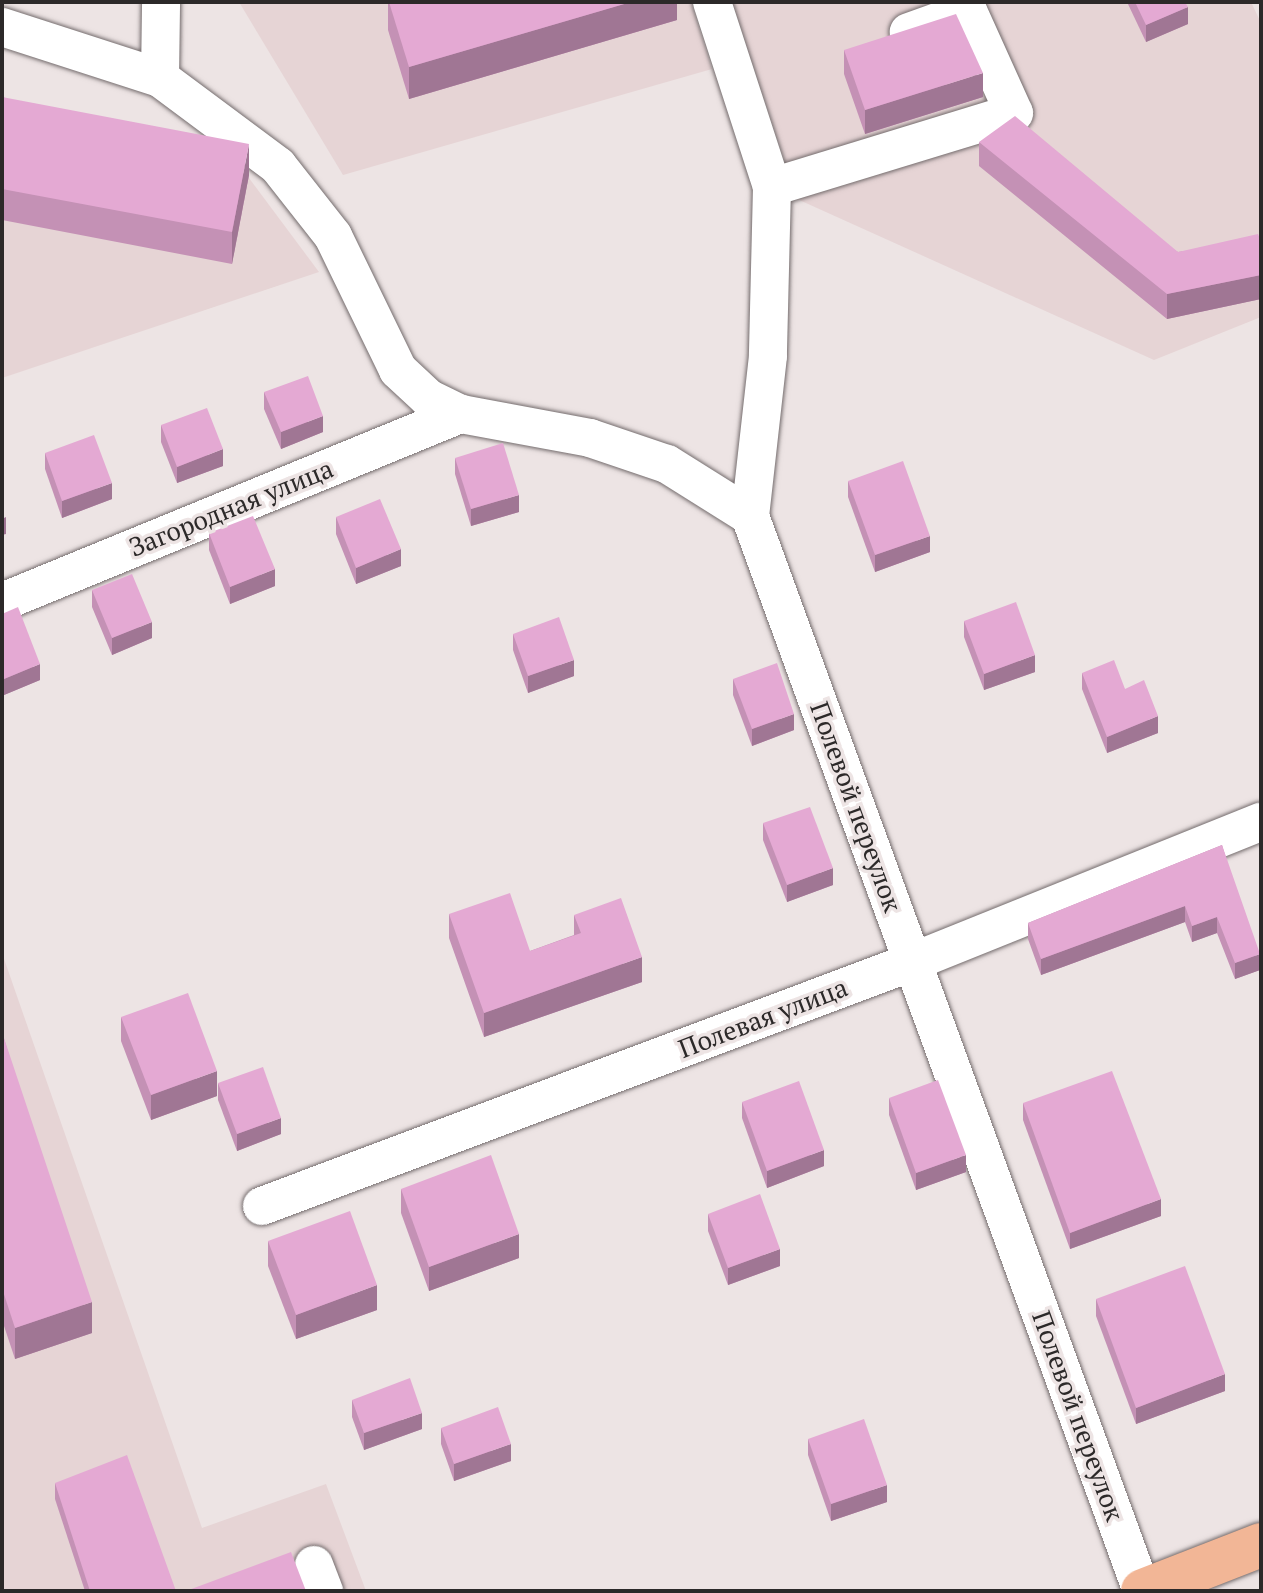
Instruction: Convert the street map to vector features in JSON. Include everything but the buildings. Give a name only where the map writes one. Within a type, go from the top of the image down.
[{"type":"main road","points":[[1142,1591],[1261,1545]]},
{"type":"main road","points":[[1218,1562],[1261,1575]]},
{"type":"street","points":[[160,78],[161,2]]},
{"type":"street","name":"Полевой переулок","points":[[712,2],[772,187],[768,356],[750,516],[1142,1591]]},
{"type":"street","points":[[772,187],[1014,113],[968,11],[876,43]]},
{"type":"street","points":[[2,27],[160,78],[278,166],[333,236],[398,370],[461,414],[654,459],[706,483],[750,516]]},
{"type":"street","name":"Загородная улица","points":[[2,602],[461,414]]},
{"type":"street","name":"Полевая улица","points":[[262,1206],[912,962],[1261,822]]},
{"type":"shaded area","points":[[239,2],[691,2],[712,69],[343,175]]},
{"type":"shaded area","points":[[732,2],[1251,2],[1261,23],[1261,317],[1154,360],[797,199]]},
{"type":"shaded area","points":[[2,108],[243,170],[319,272],[2,378]]},
{"type":"shaded area","points":[[2,953],[202,1528],[326,1484],[366,1591],[2,1591]]}]
